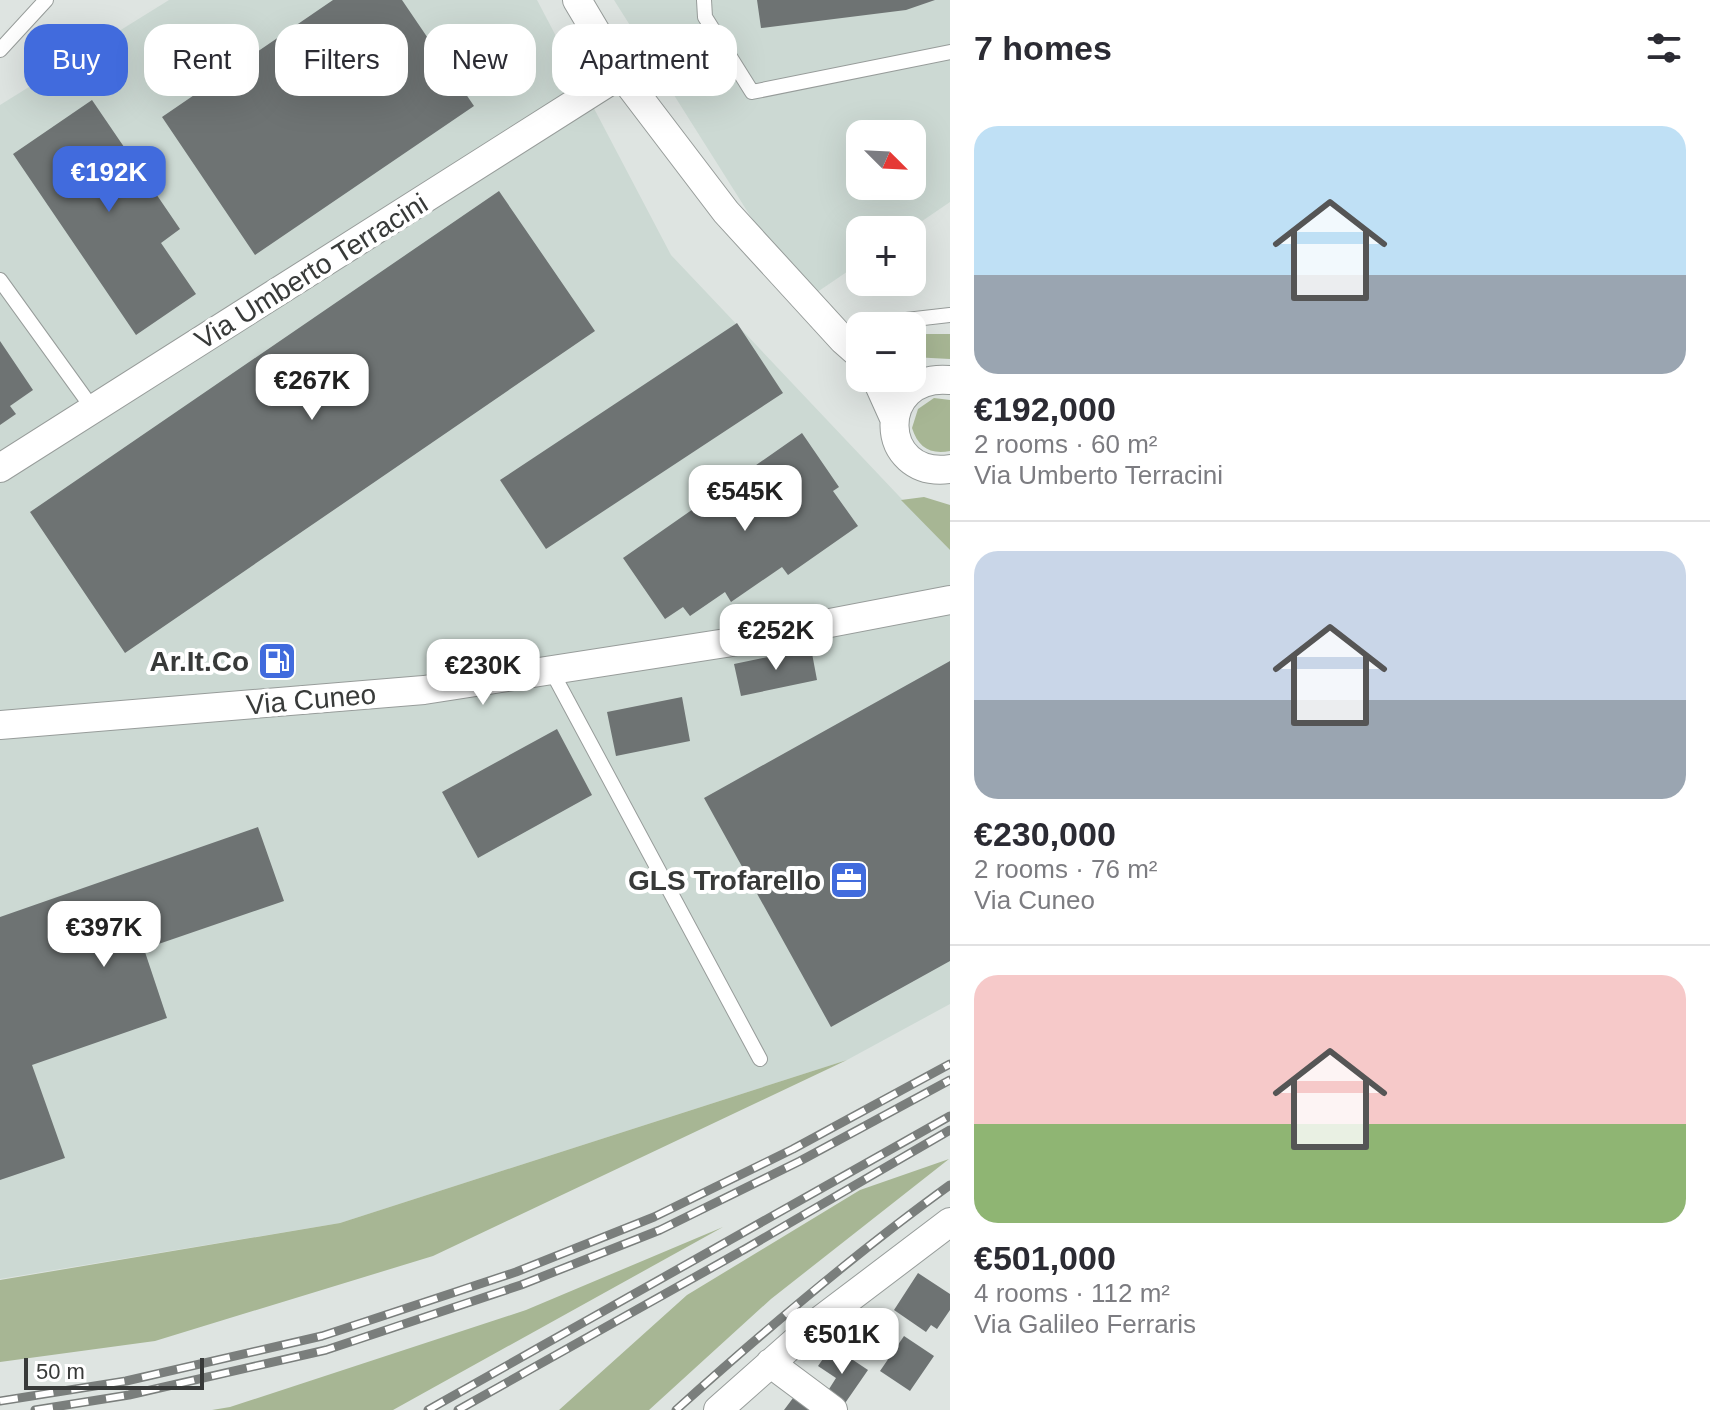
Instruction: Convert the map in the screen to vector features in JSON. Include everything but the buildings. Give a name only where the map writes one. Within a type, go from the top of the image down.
[{"type":"street","points":[[577,0],[591,24]]},
{"type":"street","name":"Via Umberto Terracini","points":[[0,468],[586,96]]},
{"type":"street","points":[[638,96],[726,212],[846,334]]},
{"type":"street","points":[[926,379],[950,380]]},
{"type":"street","points":[[882,392],[894,418]]},
{"type":"street","points":[[908,392],[894,418],[894,433],[900,448],[909,459],[923,467],[946,472]]},
{"type":"street","name":"Via Cuneo","points":[[0,725],[424,690],[726,643],[950,600]]},
{"type":"street","points":[[718,1410],[814,1325],[950,1222]]},
{"type":"street","points":[[770,1363],[833,1410]]},
{"type":"lane","points":[[0,50],[46,0]]},
{"type":"lane","points":[[704,0],[705,17],[752,92],[950,52]]},
{"type":"lane","points":[[0,280],[93,409]]},
{"type":"lane","points":[[926,318],[950,315]]},
{"type":"lane","points":[[551,670],[760,1059]]},
{"type":"shaded area","points":[[169,0],[537,0],[552,29],[552,96],[587,96],[671,255],[950,550],[950,1004],[847,1060],[340,1223],[0,1279],[0,105],[24,90],[24,96],[128,96],[128,25]]},
{"type":"shaded area","points":[[614,0],[950,0],[950,202],[926,218],[846,216],[846,272],[804,301],[675,96],[737,96],[737,24],[629,24]]},
{"type":"green space","points":[[926,334],[950,334],[950,359],[926,358]]},
{"type":"green space","points":[[934,398],[950,400],[950,451],[936,452],[921,445],[912,428],[918,409]]},
{"type":"green space","points":[[924,497],[950,505],[950,550],[901,500]]},
{"type":"green space","points":[[847,1060],[433,1256],[155,1341],[0,1362],[0,1280],[340,1223]]},
{"type":"green space","points":[[949,1159],[771,1299],[649,1410],[559,1410],[687,1295],[860,1190]]},
{"type":"green space","points":[[723,1227],[393,1410],[212,1410],[230,1407],[526,1310]]},
{"type":"railway","points":[[0,1401],[126,1381],[322,1336],[516,1272],[654,1217],[793,1149],[950,1064]]},
{"type":"railway","points":[[35,1410],[129,1395],[326,1350],[521,1285],[660,1230],[800,1161],[950,1080]]},
{"type":"railway","points":[[428,1410],[950,1116]]},
{"type":"railway","points":[[458,1410],[950,1130]]},
{"type":"railway","points":[[676,1410],[810,1294],[950,1185]]},
{"type":"place","name":"Ar.It.Co","points":[[277,661]]},
{"type":"place","name":"GLS Trofarello","points":[[849,880]]}]
